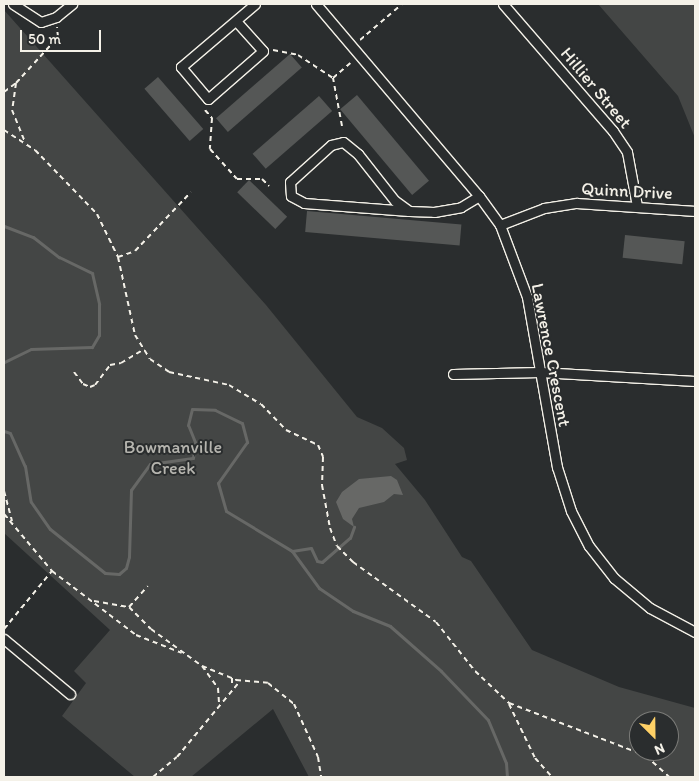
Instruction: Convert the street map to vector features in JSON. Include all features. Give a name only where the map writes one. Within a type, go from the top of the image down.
[{"type":"street","points":[[13,4],[41,22],[56,17],[72,4]]},
{"type":"street","points":[[236,21],[263,51],[208,99],[181,66],[255,4]]},
{"type":"street","name":"Lawrence Crescent","points":[[316,4],[353,45],[479,196],[500,225],[527,297],[556,467],[571,511],[589,546],[614,578],[650,608],[695,632]]},
{"type":"street","name":"Hillier Street","points":[[503,4],[613,131],[627,152],[636,206]]},
{"type":"street","points":[[409,212],[395,201],[358,154],[342,142],[332,145],[290,182],[291,196],[304,203],[409,212],[434,212],[461,207],[479,196]]},
{"type":"street","name":"Quinn Drive","points":[[500,225],[544,208],[577,203],[695,211]]},
{"type":"street","points":[[454,374],[540,372],[695,381]]},
{"type":"street","points":[[4,639],[70,694]]},
{"type":"path","points":[[353,45],[402,4]]},
{"type":"path","points":[[4,92],[16,83],[58,37],[56,17]]},
{"type":"path","points":[[273,50],[298,55],[332,78],[342,126]]},
{"type":"path","points":[[332,78],[350,63]]},
{"type":"path","points":[[16,83],[12,110],[25,142]]},
{"type":"path","points":[[205,110],[212,118],[210,149],[237,179],[262,179],[270,186]]},
{"type":"path","points":[[4,130],[25,142],[97,214],[118,257],[135,335],[150,359],[169,372],[198,380],[217,381],[244,393],[262,404],[286,430],[318,445],[323,457],[326,504],[337,546],[353,562],[436,622],[474,670],[508,703],[535,758],[552,777]]},
{"type":"path","points":[[118,257],[134,252],[191,192]]},
{"type":"path","points":[[74,372],[83,384],[90,387],[110,365],[121,363],[144,349]]},
{"type":"path","points":[[4,491],[12,521]]},
{"type":"path","points":[[4,514],[12,521],[52,571],[136,635],[182,653]]},
{"type":"path","points":[[4,629],[52,571]]},
{"type":"path","points":[[129,607],[148,586]]},
{"type":"path","points":[[93,601],[129,607],[182,653],[202,666],[232,678],[268,683],[294,704],[318,756],[321,777]]},
{"type":"path","points":[[202,666],[218,688],[219,704]]},
{"type":"path","points":[[232,678],[232,687]]},
{"type":"path","points":[[153,777],[177,757],[232,687],[243,680]]},
{"type":"path","points":[[508,703],[646,756],[669,777]]},
{"type":"green space","points":[[598,4],[695,4],[695,138],[678,96]]},
{"type":"green space","name":"Bowmanville Creek","points":[[4,10],[266,305],[357,417],[382,428],[404,448],[407,460],[395,464],[425,500],[462,557],[471,561],[532,650],[619,687],[695,708],[695,777],[309,777],[273,709],[191,777],[135,777],[62,716],[86,683],[74,671],[110,630],[4,533]]},
{"type":"shaded area","points":[[391,476],[397,480],[403,495],[394,494],[384,502],[359,508],[352,519],[354,527],[343,519],[336,502],[342,492],[359,479]]},
{"type":"building","points":[[290,54],[302,68],[228,132],[216,118]]},
{"type":"building","points":[[158,77],[203,129],[190,141],[144,89]]},
{"type":"building","points":[[357,95],[429,181],[412,195],[340,109]]},
{"type":"building","points":[[319,96],[332,111],[266,169],[253,154]]},
{"type":"building","points":[[249,180],[287,217],[275,229],[237,192]]},
{"type":"building","points":[[307,211],[461,225],[460,245],[305,232]]},
{"type":"building","points":[[625,235],[685,241],[682,264],[623,258]]},
{"type":"waterway","name":"Bowmanville Creek","points":[[4,226],[33,237],[59,257],[92,273],[99,304],[99,335],[92,347],[31,349],[4,362]]},
{"type":"waterway","name":"Bowmanville Creek","points":[[4,431],[10,433],[25,466],[31,502],[50,529],[105,573],[119,574],[126,568],[129,557],[131,490],[150,464],[193,458],[195,442],[188,425],[192,409],[215,410],[242,423],[247,442],[218,483],[226,511],[292,551],[319,588],[353,611],[390,626],[441,671],[488,720],[506,763],[507,777]]},
{"type":"waterway","points":[[292,551],[311,548],[317,561],[322,562],[350,538],[354,527]]}]
